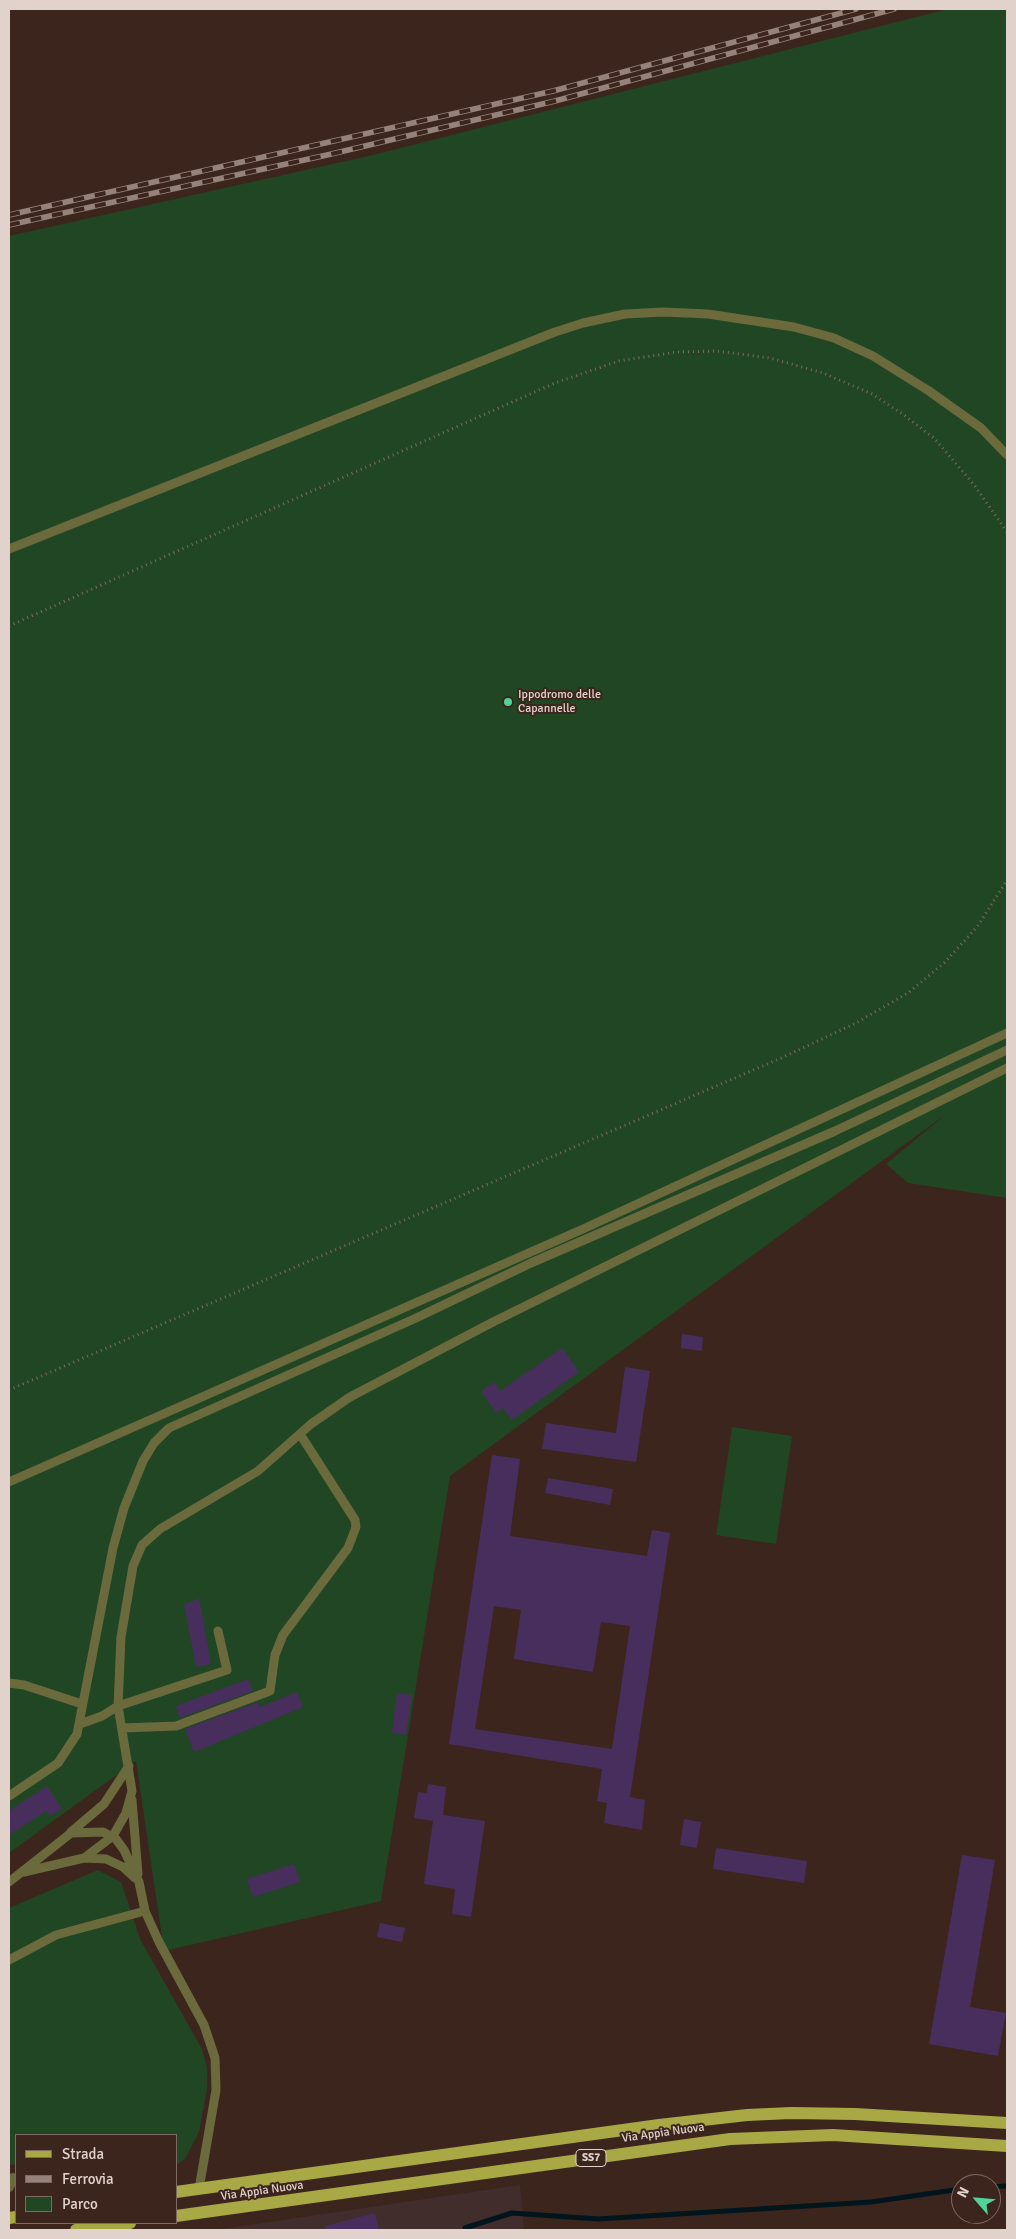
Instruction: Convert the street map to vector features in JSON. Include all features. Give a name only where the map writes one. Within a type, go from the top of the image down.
[{"type":"main road","name":"Via Appia Nuova","points":[[178,2191],[658,2125],[755,2115],[855,2114],[1007,2124]]},
{"type":"main road","name":"Via Appia Nuova","points":[[178,2216],[730,2139],[825,2135],[890,2137],[1007,2146]]},
{"type":"main road","points":[[76,2230],[122,2224]]},
{"type":"lane","points":[[9,549],[555,332],[583,323],[625,314],[663,312],[708,314],[794,327],[834,338],[873,356],[936,395],[981,428],[1007,455]]},
{"type":"lane","points":[[9,1482],[583,1229],[1007,1033]]},
{"type":"lane","points":[[9,1796],[58,1763],[73,1743],[80,1724],[82,1704],[113,1548],[126,1502],[148,1451],[170,1428],[414,1319],[531,1263],[835,1131],[1007,1050]]},
{"type":"lane","points":[[199,2189],[216,2090],[213,2049],[204,2025],[145,1912],[139,1882],[129,1766],[118,1706],[121,1636],[133,1566],[142,1545],[160,1529],[258,1471],[300,1434],[350,1397],[493,1322],[1007,1068]]},
{"type":"lane","points":[[122,1728],[176,1726],[270,1691],[275,1654],[283,1635],[348,1548],[356,1527],[355,1520],[300,1434]]},
{"type":"lane","points":[[80,1724],[102,1716],[118,1706],[227,1670],[218,1631]]},
{"type":"lane","points":[[9,1683],[24,1685],[82,1704]]},
{"type":"lane","points":[[9,1882],[24,1872],[104,1804],[129,1766]]},
{"type":"lane","points":[[84,1858],[113,1836],[126,1813],[132,1791]]},
{"type":"lane","points":[[71,1833],[98,1831],[113,1836],[122,1846],[139,1882]]},
{"type":"lane","points":[[24,1872],[84,1858],[99,1858],[116,1863],[139,1882]]},
{"type":"lane","points":[[9,1960],[56,1935],[145,1912]]},
{"type":"path","points":[[9,626],[554,382],[618,361],[677,352],[716,351],[770,358],[823,373],[872,394],[904,415],[934,439],[975,486],[1007,532]]},
{"type":"path","points":[[9,1390],[779,1059],[854,1024],[908,992],[944,963],[977,927],[1007,880]]},
{"type":"shaded area","points":[[520,2185],[524,2230],[215,2230]]},
{"type":"green space","name":"Ippodromo delle Capannelle","points":[[948,9],[1007,9],[1007,1198],[908,1183],[886,1164],[945,1115],[450,1476],[381,1901],[164,1951],[136,1761],[9,1853],[9,236],[373,155]]},
{"type":"green space","points":[[732,1427],[792,1436],[776,1544],[716,1535]]},
{"type":"green space","points":[[98,1870],[121,1882],[140,1939],[202,2049],[207,2067],[207,2089],[199,2132],[185,2159],[178,2164],[178,2134],[15,2134],[15,2164],[9,2165],[9,1908]]},
{"type":"building","points":[[682,1334],[703,1337],[702,1351],[681,1348]]},
{"type":"building","points":[[562,1348],[579,1372],[512,1420],[503,1408],[496,1413],[481,1391],[494,1382],[500,1391]]},
{"type":"building","points":[[625,1367],[650,1371],[636,1462],[542,1449],[546,1423],[616,1433]]},
{"type":"building","points":[[492,1455],[520,1459],[510,1536],[647,1556],[652,1530],[670,1533],[630,1797],[645,1800],[642,1830],[604,1823],[607,1803],[597,1801],[602,1769],[449,1744]],"holes":[[[494,1606],[521,1610],[514,1659],[593,1672],[601,1622],[630,1626],[612,1749],[475,1729]]]},
{"type":"building","points":[[548,1478],[613,1489],[610,1505],[545,1493]]},
{"type":"building","points":[[199,1598],[211,1664],[196,1667],[184,1605]]},
{"type":"building","points":[[248,1679],[253,1691],[180,1718],[176,1706]]},
{"type":"building","points":[[297,1692],[303,1707],[194,1752],[185,1729],[258,1702],[260,1707]]},
{"type":"building","points":[[397,1693],[412,1695],[406,1735],[392,1733]]},
{"type":"building","points":[[428,1784],[446,1787],[443,1815],[485,1821],[471,1917],[452,1914],[455,1889],[424,1884],[433,1821],[414,1818],[418,1792],[427,1793]]},
{"type":"building","points":[[47,1786],[62,1809],[50,1816],[46,1811],[9,1835],[9,1811]]},
{"type":"building","points":[[684,1819],[701,1822],[697,1848],[680,1845]]},
{"type":"building","points":[[716,1848],[807,1861],[804,1883],[713,1869]]},
{"type":"building","points":[[962,1855],[995,1860],[970,2007],[1006,2013],[998,2056],[929,2044]]},
{"type":"building","points":[[294,1864],[300,1882],[253,1897],[247,1879]]},
{"type":"building","points":[[380,1923],[405,1928],[402,1942],[377,1937]]},
{"type":"building","points":[[375,2213],[379,2230],[326,2230],[325,2226]]},
{"type":"waterway","points":[[1001,2186],[1007,2186]]},
{"type":"waterway","points":[[465,2228],[512,2213],[598,2219],[871,2202],[951,2190]]},
{"type":"railway","points":[[9,215],[553,91],[856,9]]},
{"type":"railway","points":[[9,225],[327,155],[555,101],[894,9]]},
{"type":"place","name":"Ippodromo delle Capannelle","points":[[508,702]]}]
